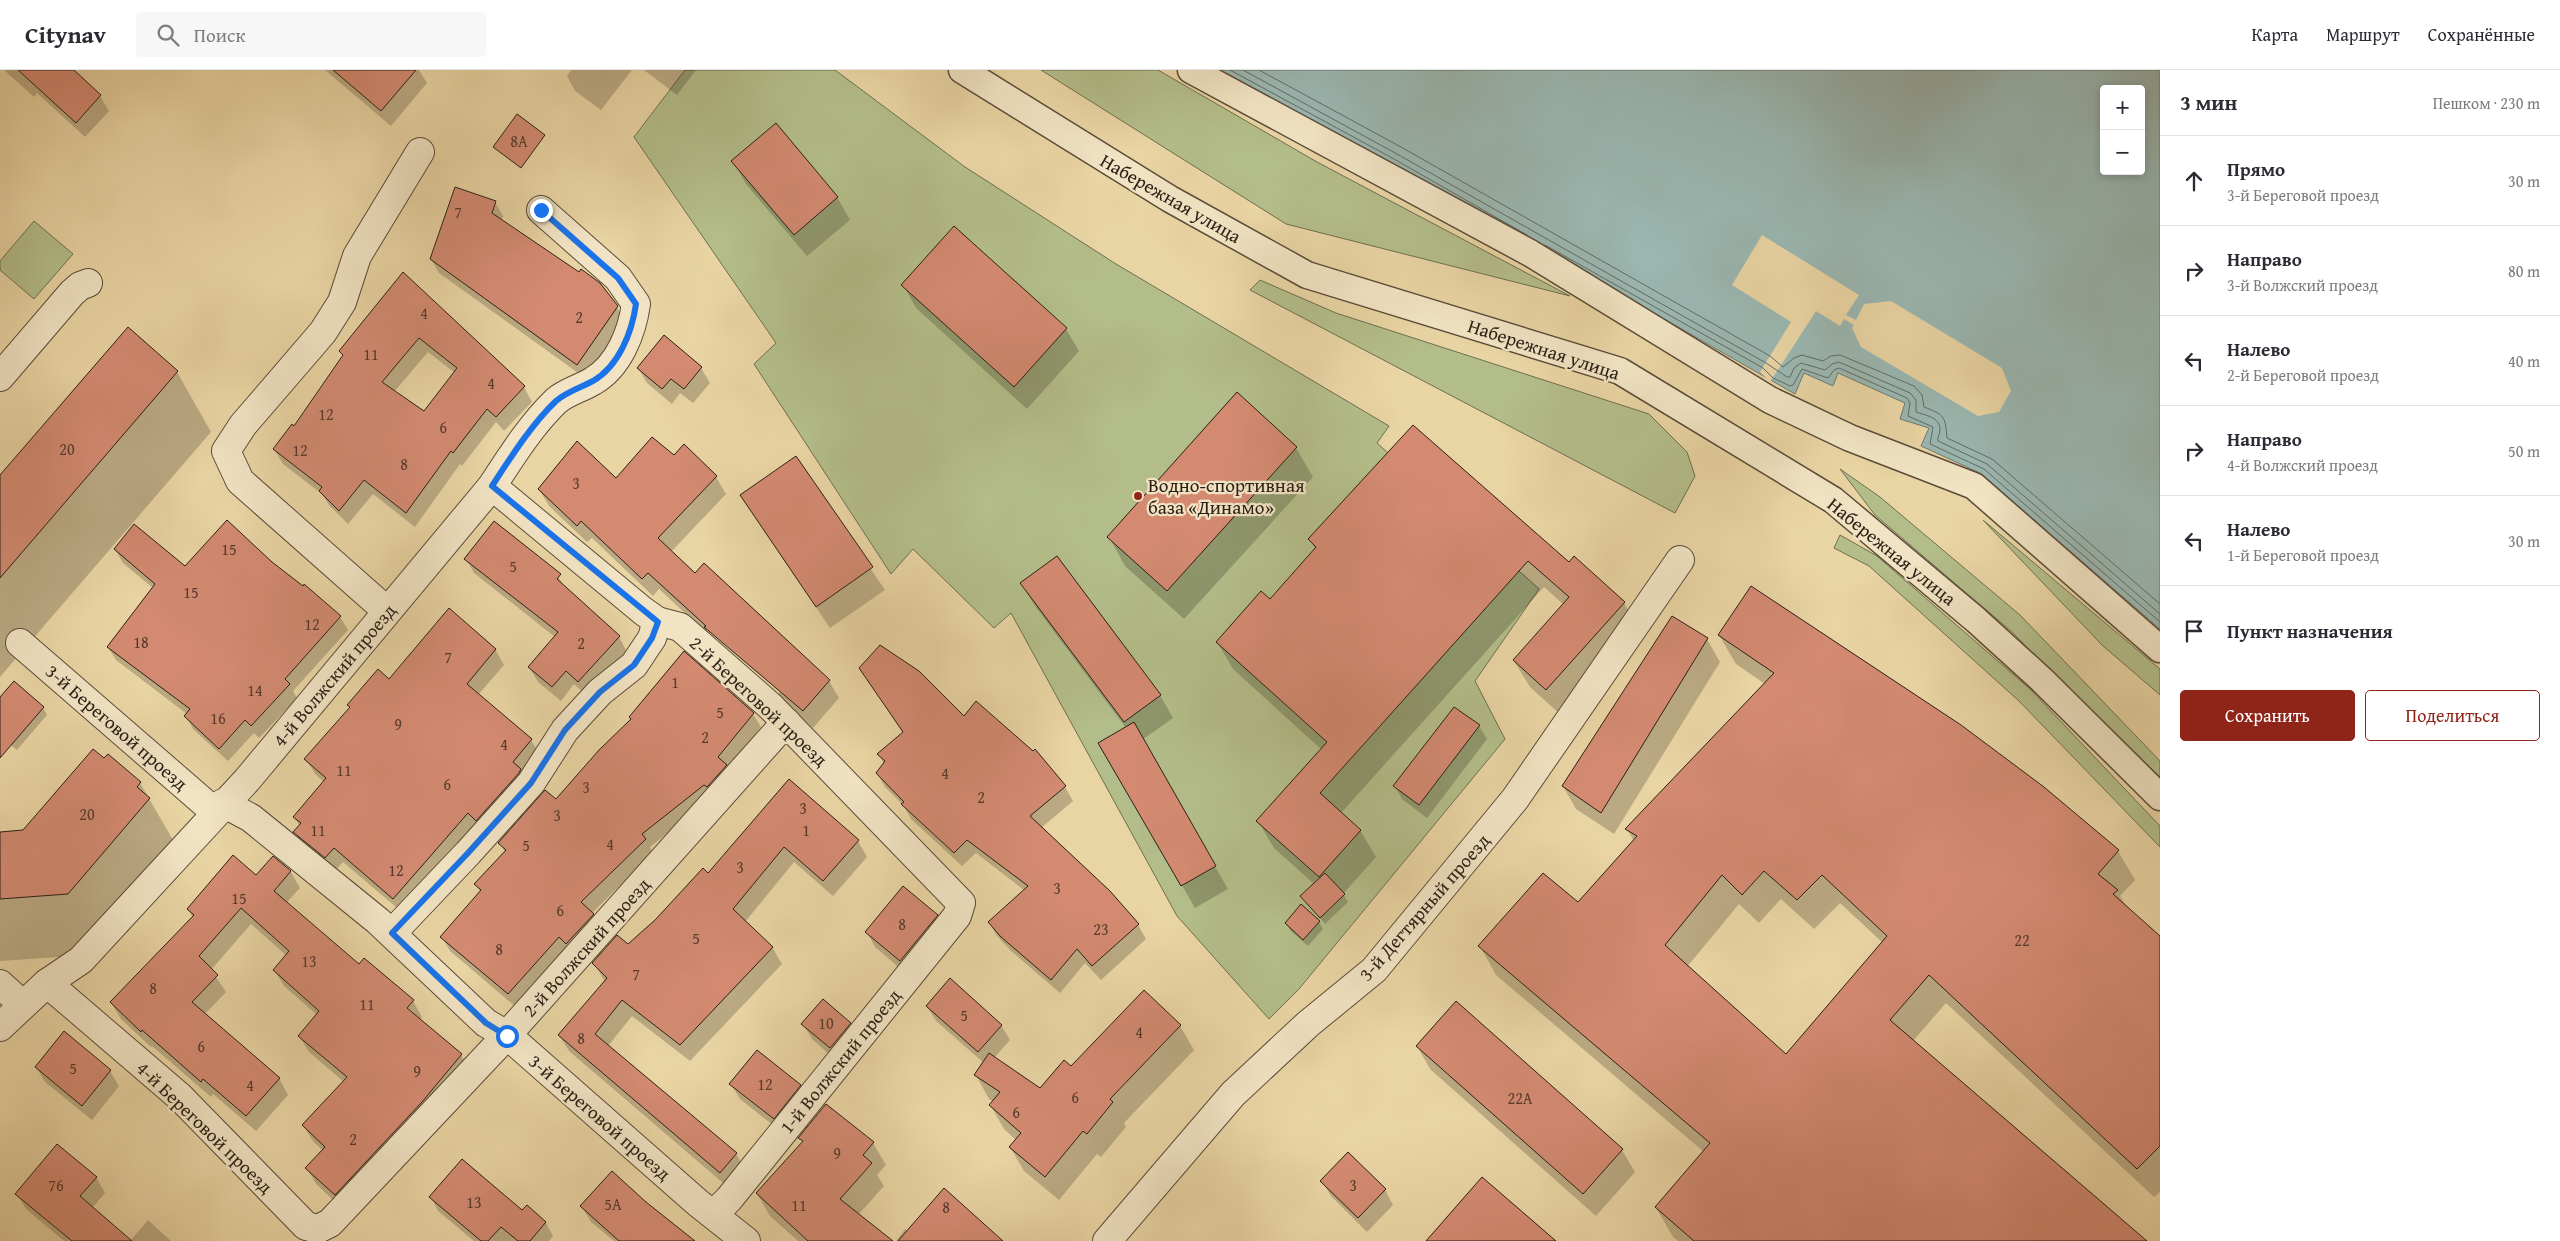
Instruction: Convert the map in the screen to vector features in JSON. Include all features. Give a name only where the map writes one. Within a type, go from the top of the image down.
[{"type":"street","name":"Набережная улица","points":[[962,70],[1170,199],[1306,275],[1620,371],[1833,500],[1976,620],[2042,680],[2160,797]]},
{"type":"street","points":[[1191,70],[1530,253],[1770,400],[1850,438],[1974,486],[2160,649]]},
{"type":"street","points":[[387,611],[240,481],[226,451],[243,425],[323,332],[342,302],[357,256],[420,152]]},
{"type":"street","name":"4-й Волжский проезд","points":[[0,1027],[22,1004],[47,983],[81,960],[219,808],[247,780],[492,486],[521,443],[557,400],[596,380],[617,358],[634,322],[636,304],[618,278],[541,210]]},
{"type":"street","points":[[0,377],[72,293],[80,286],[88,283]]},
{"type":"street","name":"2-й Береговой проезд","points":[[492,486],[658,622],[680,628],[786,722],[961,903]]},
{"type":"street","name":"3-й Дегтярный проезд","points":[[1108,1241],[1233,1094],[1308,1024],[1374,970],[1516,799],[1680,560]]},
{"type":"street","points":[[392,933],[531,783],[571,724],[600,692],[634,665],[652,638],[658,622]]},
{"type":"street","name":"3-й Береговой проезд","points":[[20,643],[219,808],[251,818],[392,933],[486,1023],[507,1036],[746,1241]]},
{"type":"street","name":"2-й Волжский проезд","points":[[318,1229],[330,1223],[507,1036],[786,722]]},
{"type":"street","name":"1-й Волжский проезд","points":[[714,1214],[729,1199],[956,916],[961,903]]},
{"type":"street","name":"4-й Береговой проезд","points":[[47,983],[180,1097],[306,1226],[318,1229]]},
{"type":"street","points":[[0,984],[22,1004]]},
{"type":"green space","name":"Водно-спортивная база «Динамо»","points":[[685,70],[835,70],[965,167],[1116,264],[1389,426],[1377,443],[1539,589],[1475,681],[1505,739],[1299,989],[1269,1019],[1177,916],[1011,613],[994,628],[913,549],[891,574],[754,364],[776,343],[634,137]]},
{"type":"green space","points":[[1041,70],[1158,70],[1317,162],[1570,296],[1286,224]]},
{"type":"green space","points":[[34,221],[73,254],[34,299],[0,270],[0,261]]},
{"type":"green space","points":[[1260,280],[1336,313],[1649,414],[1687,452],[1695,476],[1675,513],[1250,290]]},
{"type":"green space","points":[[1840,469],[1880,497],[2020,615],[2160,761],[2160,784],[2012,632],[1875,515]]},
{"type":"green space","points":[[1983,520],[2160,669],[2160,695],[2103,646]]},
{"type":"green space","points":[[1840,535],[1877,556],[2030,689],[2160,826],[2160,847],[2019,701],[1869,566],[1834,548]]},
{"type":"water","points":[[1219,70],[2160,70],[2160,629],[1980,473],[1921,446],[1929,428],[1900,419],[1905,403],[1838,373],[1833,386],[1804,373],[1795,394],[1392,163]]},
{"type":"pier","points":[[1762,235],[1859,295],[1846,315],[1856,320],[1864,304],[1891,301],[2002,368],[2011,391],[1999,412],[1978,416],[1861,347],[1852,328],[1854,325],[1844,319],[1840,326],[1816,311],[1770,382],[1760,372],[1791,322],[1732,285]]},
{"type":"building","points":[[18,70],[74,70],[101,95],[76,123]]},
{"type":"building","points":[[333,70],[416,70],[381,111]]},
{"type":"building","points":[[517,114],[545,135],[521,168],[493,147]]},
{"type":"building","points":[[776,123],[838,197],[794,235],[731,161]]},
{"type":"building","points":[[455,187],[496,201],[492,213],[579,272],[581,269],[600,283],[618,306],[577,365],[430,259]]},
{"type":"building","points":[[954,226],[1067,328],[1014,387],[901,285]]},
{"type":"building","points":[[403,272],[525,386],[496,417],[487,409],[453,453],[451,451],[406,513],[364,480],[339,511],[319,491],[322,487],[273,449],[292,424],[294,426],[343,355],[339,351]],"holes":[[[419,338],[457,368],[424,411],[382,382]]]},
{"type":"building","points":[[128,327],[178,371],[0,578],[0,475]]},
{"type":"building","points":[[664,335],[702,367],[684,389],[671,379],[662,389],[637,368]]},
{"type":"building","points":[[1237,392],[1297,447],[1167,591],[1107,537]]},
{"type":"building","points":[[1413,425],[1569,562],[1574,556],[1625,602],[1546,690],[1513,660],[1569,597],[1528,561],[1320,793],[1361,830],[1319,877],[1256,821],[1327,742],[1216,642],[1261,591],[1270,599],[1316,547],[1308,539]]},
{"type":"building","points":[[652,437],[674,455],[684,444],[717,476],[658,538],[695,573],[704,563],[830,680],[803,711],[704,627],[706,626],[648,573],[642,579],[581,521],[577,526],[538,489],[577,441],[616,478]]},
{"type":"building","points":[[796,456],[873,567],[816,607],[740,495]]},
{"type":"building","points":[[227,520],[272,562],[303,586],[304,584],[341,616],[285,679],[290,684],[251,726],[245,720],[219,749],[184,716],[190,709],[107,647],[155,584],[114,549],[134,524],[185,566]]},
{"type":"building","points":[[494,521],[561,574],[557,579],[620,636],[578,682],[566,671],[552,687],[528,667],[558,632],[464,559]]},
{"type":"building","points":[[1057,556],[1161,695],[1124,722],[1020,583]]},
{"type":"building","points":[[1751,586],[1961,725],[2044,787],[2119,850],[2098,874],[2118,890],[2113,894],[2160,936],[2160,1146],[2137,1169],[1929,975],[1890,1020],[2147,1241],[1694,1241],[1655,1207],[1710,1143],[1478,946],[1543,873],[1578,902],[1637,836],[1625,829],[1774,673],[1718,635]],"holes":[[[1764,871],[1797,900],[1822,875],[1887,936],[1786,1054],[1665,945],[1722,875],[1742,895]]]},
{"type":"building","points":[[449,608],[496,649],[467,684],[532,739],[513,762],[521,769],[519,773],[476,821],[468,813],[393,899],[334,848],[325,858],[293,832],[301,823],[293,817],[326,778],[304,759],[350,707],[347,705],[378,669],[389,679]]},
{"type":"building","points":[[1672,616],[1708,638],[1601,813],[1562,786]]},
{"type":"building","points":[[880,645],[919,671],[964,716],[976,701],[1033,751],[1035,749],[1066,786],[1030,816],[1110,891],[1139,924],[1092,966],[1077,949],[1051,980],[1001,937],[988,922],[1028,886],[967,840],[954,853],[901,804],[904,802],[876,773],[885,761],[877,754],[903,732],[859,668]]},
{"type":"building","points":[[684,651],[754,713],[718,757],[727,765],[707,787],[704,785],[642,834],[646,839],[581,902],[594,914],[566,944],[559,937],[508,994],[440,937],[481,890],[474,884],[506,850],[498,843],[545,790],[556,799],[599,750],[631,719],[629,717]]},
{"type":"building","points":[[14,681],[44,707],[0,758],[0,697]]},
{"type":"building","points":[[1454,707],[1480,725],[1419,805],[1393,786]]},
{"type":"building","points":[[1134,722],[1216,866],[1181,886],[1098,743]]},
{"type":"building","points":[[93,749],[104,758],[108,754],[141,782],[137,787],[150,798],[68,894],[0,899],[0,832],[23,830]]},
{"type":"building","points":[[789,779],[859,840],[823,881],[784,847],[733,909],[773,947],[680,1045],[622,1000],[595,1034],[737,1153],[720,1173],[558,1035],[607,978],[592,963],[617,935],[628,944],[655,920],[703,868],[708,873]]},
{"type":"building","points":[[233,855],[256,875],[273,856],[291,871],[274,891],[359,964],[364,958],[414,1000],[407,1008],[462,1054],[422,1102],[335,1195],[305,1168],[325,1147],[302,1125],[347,1077],[298,1036],[319,1011],[273,970],[289,951],[241,908],[199,956],[218,975],[192,1002],[280,1078],[246,1116],[203,1079],[201,1082],[142,1030],[141,1032],[110,1002],[194,915],[187,909]]},
{"type":"building","points":[[1325,873],[1345,894],[1320,918],[1300,896]]},
{"type":"building","points":[[903,886],[938,915],[900,961],[865,932]]},
{"type":"building","points":[[1301,904],[1320,921],[1303,940],[1285,923]]},
{"type":"building","points":[[950,978],[1002,1025],[978,1052],[926,1006]]},
{"type":"building","points":[[1144,990],[1181,1025],[1110,1099],[1113,1102],[1087,1134],[1083,1131],[1045,1177],[1009,1147],[1021,1133],[989,1105],[1000,1092],[974,1075],[989,1053],[1040,1088],[1064,1060],[1071,1066]]},
{"type":"building","points":[[823,999],[851,1023],[830,1048],[801,1024]]},
{"type":"building","points":[[1456,1001],[1623,1149],[1583,1194],[1416,1046]]},
{"type":"building","points":[[64,1031],[111,1070],[82,1106],[35,1067]]},
{"type":"building","points":[[757,1050],[801,1085],[774,1119],[729,1084]]},
{"type":"building","points":[[826,1104],[874,1142],[863,1155],[872,1163],[840,1199],[893,1241],[808,1241],[756,1193],[803,1141],[798,1138]]},
{"type":"building","points":[[57,1144],[97,1177],[80,1196],[132,1241],[72,1241],[15,1194]]},
{"type":"building","points":[[1348,1152],[1386,1189],[1358,1218],[1320,1181]]},
{"type":"building","points":[[462,1159],[522,1210],[527,1205],[546,1222],[530,1241],[518,1241],[501,1227],[488,1241],[481,1241],[429,1197]]},
{"type":"building","points":[[612,1171],[646,1202],[695,1241],[619,1241],[580,1206]]},
{"type":"building","points":[[1482,1177],[1556,1241],[1426,1241]]},
{"type":"building","points":[[944,1188],[1003,1241],[898,1241]]},
{"type":"place","name":"Водно-спортивная база «Динамо»","points":[[1138,496]]},
{"type":"route","points":[[507,1036],[486,1023],[392,933],[531,783],[565,730],[600,692],[634,665],[652,638],[658,622],[492,486],[521,443],[557,400],[596,380],[617,358],[634,322],[636,304],[618,278],[541,210]]}]
